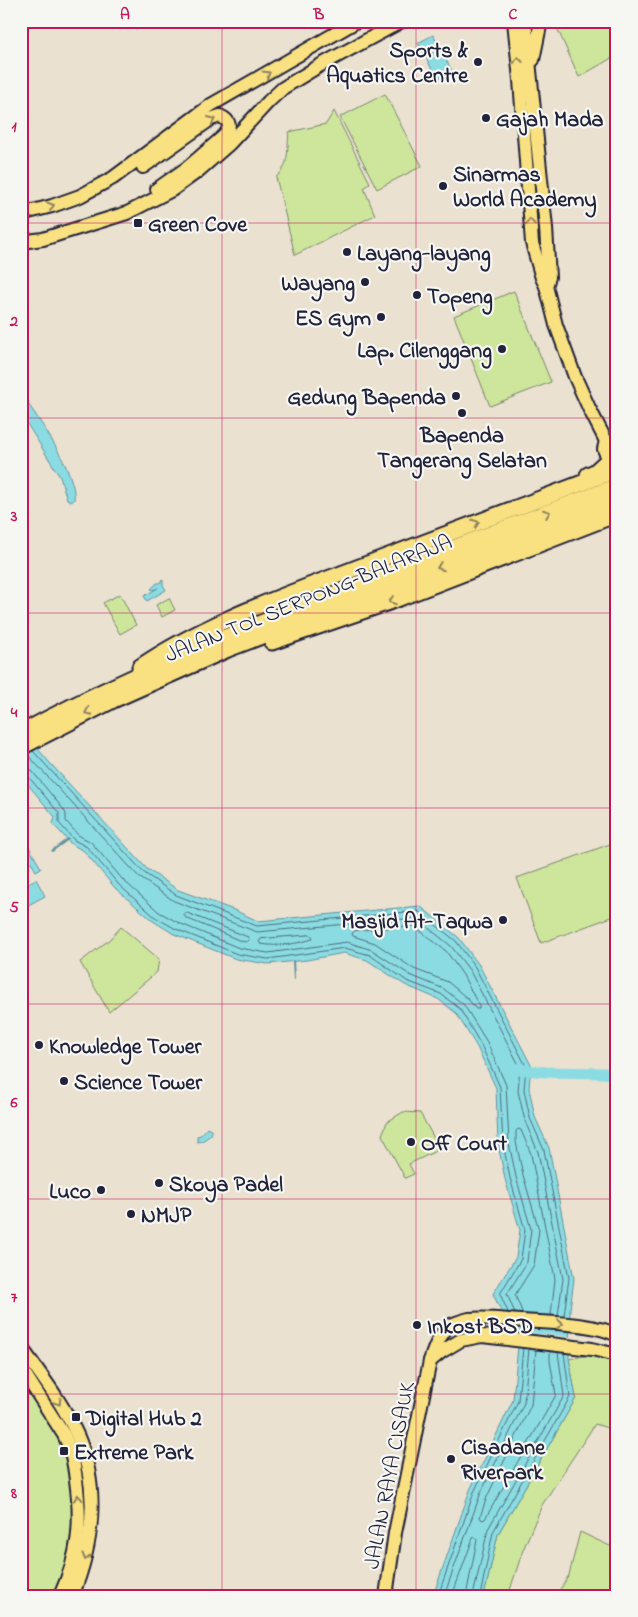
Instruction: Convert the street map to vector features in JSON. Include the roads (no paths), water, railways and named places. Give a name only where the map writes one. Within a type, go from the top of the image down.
[{"type":"highway","points":[[226,642],[275,599],[614,471]]},
{"type":"highway","name":"JALAN TOL SERPONG–BALARAJA","points":[[21,733],[614,471]]},
{"type":"highway","name":"JALAN TOL SERPONG–BALARAJA","points":[[226,642],[617,500]]},
{"type":"highway","points":[[109,695],[163,651],[226,642],[389,602],[617,514]]},
{"type":"highway","points":[[560,536],[576,534],[617,522]]},
{"type":"highway","name":"JALAN TOL SERPONG–BALARAJA","points":[[21,747],[109,695]]},
{"type":"main road","points":[[80,196],[137,162],[211,105],[357,21]]},
{"type":"main road","points":[[21,242],[43,239],[127,213],[172,190],[198,172],[229,144],[269,101],[284,88],[319,66],[402,21]]},
{"type":"main road","points":[[514,21],[532,243],[556,324],[575,377],[588,408],[606,441],[604,449],[614,471]]},
{"type":"main road","points":[[525,21],[547,242],[549,277],[546,286]]},
{"type":"main road","points":[[531,73],[541,21]]},
{"type":"main road","points":[[21,214],[47,208],[100,191],[125,179],[215,116],[223,117],[229,125],[229,130],[172,179],[135,202],[87,226]]},
{"type":"main road","points":[[532,243],[547,242]]},
{"type":"main road","name":"JALAN RAYA CISAUK","points":[[386,1596],[395,1533],[430,1361],[443,1334],[450,1326],[468,1319],[497,1319],[587,1326],[617,1335]]},
{"type":"main road","name":"JALAN RAYA CISAUK","points":[[430,1361],[461,1340],[482,1336],[592,1349],[617,1355]]},
{"type":"main road","points":[[21,1347],[74,1459],[80,1524],[77,1544],[60,1596]]},
{"type":"main road","points":[[21,1368],[39,1384],[72,1425],[78,1437],[88,1474],[92,1511],[88,1551],[72,1596]]},
{"type":"water","points":[[433,35],[438,44],[423,52],[418,43]]},
{"type":"water","points":[[440,49],[452,71],[437,79],[425,56]]},
{"type":"water","points":[[21,394],[46,430],[70,476],[74,489],[74,500],[71,502],[67,499],[60,477],[21,414]]},
{"type":"water","points":[[162,579],[166,590],[147,601],[144,596],[158,588],[151,589],[157,583],[160,583]]},
{"type":"water","points":[[21,729],[147,869],[178,890],[234,910],[258,921],[420,906],[459,938],[479,965],[531,1065],[529,1088],[535,1117],[549,1148],[574,1279],[570,1309],[569,1358],[576,1398],[498,1534],[484,1596],[433,1596],[470,1490],[513,1400],[518,1346],[493,1294],[516,1257],[520,1230],[505,1179],[498,1144],[496,1088],[477,1047],[456,1013],[438,999],[405,985],[367,960],[344,953],[307,960],[268,964],[236,959],[174,934],[153,921],[115,888],[84,851],[71,844],[53,824],[55,817],[21,776]]},
{"type":"water","points":[[23,837],[41,868],[36,871],[21,845],[21,838]]},
{"type":"water","points":[[36,879],[45,896],[21,909],[21,887]]},
{"type":"water","points":[[207,1128],[212,1131],[211,1135],[197,1142],[197,1136],[201,1135]]},
{"type":"waterway","points":[[52,851],[68,839]]},
{"type":"waterway","points":[[293,961],[294,979]]},
{"type":"waterway","points":[[516,1069],[617,1075]]},
{"type":"place","name":"Sports & Aquatics Centre","points":[[478,62]]},
{"type":"place","name":"Gajah Mada","points":[[486,118]]},
{"type":"place","name":"Sinarmas World Academy","points":[[443,186]]},
{"type":"place","name":"Green Cove","points":[[138,223]]},
{"type":"place","name":"Layang-layang","points":[[347,252]]},
{"type":"place","name":"Wayang","points":[[365,282]]},
{"type":"place","name":"Topeng","points":[[417,295]]},
{"type":"place","name":"ES Gym","points":[[381,317]]},
{"type":"place","name":"Lap. Cilenggang","points":[[502,349]]},
{"type":"place","name":"Gedung Bapenda","points":[[456,396]]},
{"type":"place","name":"Bapenda Tangerang Selatan","points":[[462,413]]},
{"type":"place","name":"Masjid At-Taqwa","points":[[503,920]]},
{"type":"place","name":"Knowledge Tower","points":[[39,1045]]},
{"type":"place","name":"Science Tower","points":[[64,1081]]},
{"type":"place","name":"Off Court","points":[[411,1142]]},
{"type":"place","name":"Skoya Padel","points":[[159,1183]]},
{"type":"place","name":"Luco","points":[[101,1190]]},
{"type":"place","name":"NMJP","points":[[131,1214]]},
{"type":"place","name":"Inkost BSD","points":[[417,1325]]},
{"type":"place","name":"Digital Hub 2","points":[[76,1417]]},
{"type":"place","name":"Extreme Park","points":[[64,1451]]},
{"type":"place","name":"Cisadane Riverpark","points":[[451,1459]]}]
